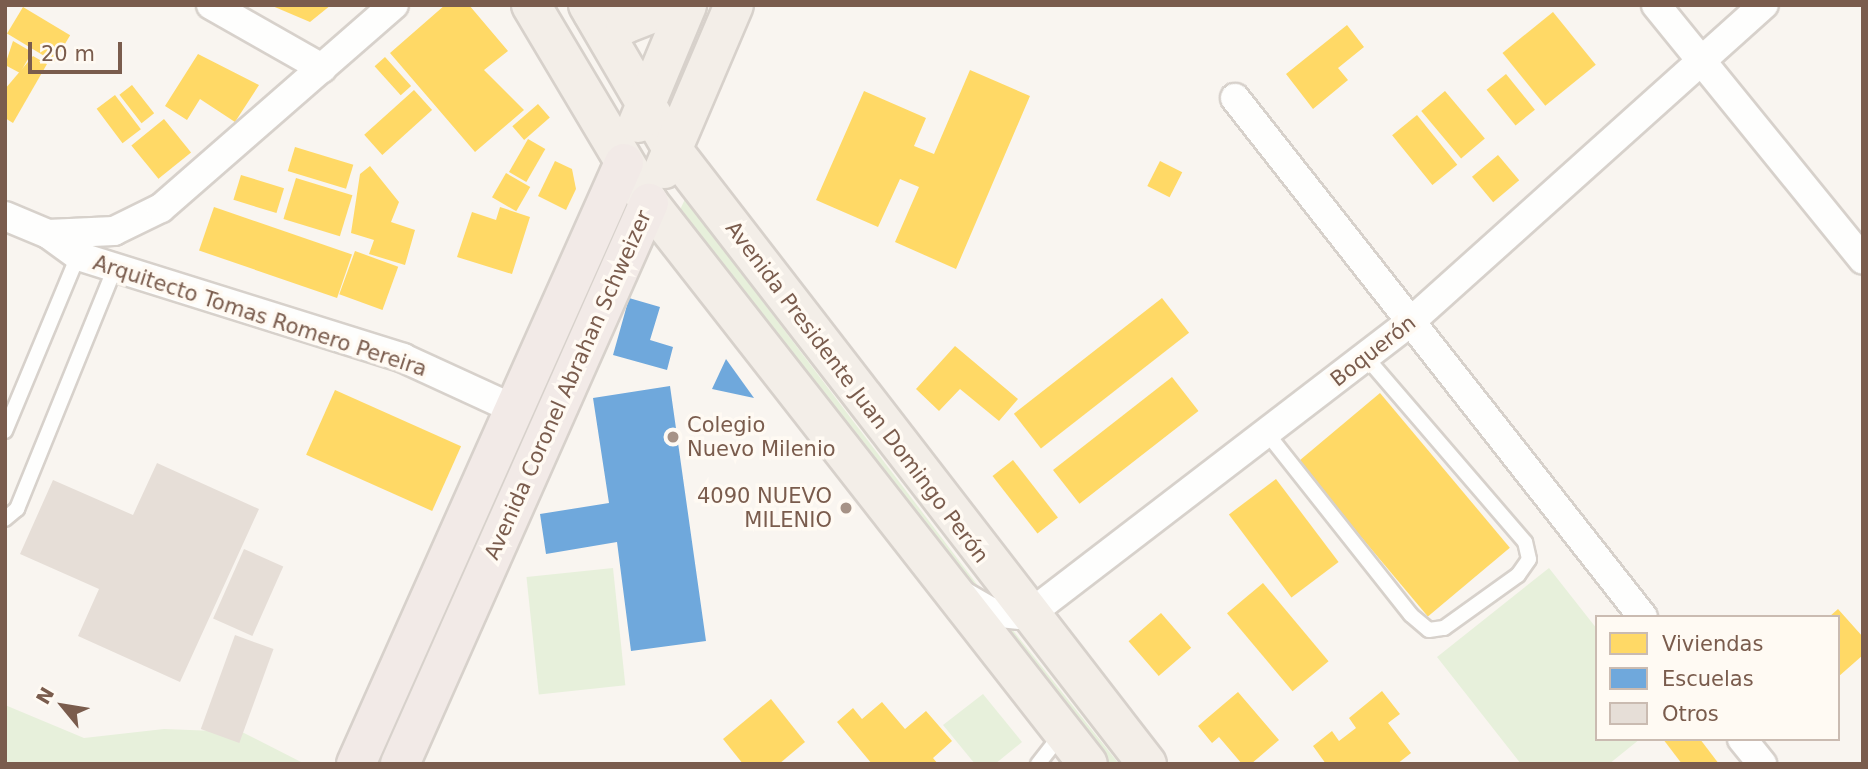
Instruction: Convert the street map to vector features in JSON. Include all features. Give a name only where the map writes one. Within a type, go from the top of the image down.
[{"type":"highway","name":"Avenida Coronel Abrahan Schweizer","points":[[356,764],[624,163]]},
{"type":"highway","name":"Avenida Coronel Abrahan Schweizer","points":[[400,764],[649,203]]},
{"type":"main road","points":[[531,5],[649,203],[1088,764]]},
{"type":"main road","points":[[591,9],[625,24],[674,5]]},
{"type":"main road","name":"Avenida Coronel Abrahan Schweizer","points":[[624,163],[644,106],[687,5]]},
{"type":"main road","name":"Avenida Coronel Abrahan Schweizer","points":[[649,203],[734,5]]},
{"type":"main road","name":"Avenida Presidente Juan Domingo Perón","points":[[591,9],[644,106],[672,149],[1027,615],[1147,764]]},
{"type":"street","points":[[211,5],[322,68]]},
{"type":"street","name":"Arquitecto Tomas Romero Pereira","points":[[48,234],[114,232],[161,208],[394,5]]},
{"type":"street","points":[[1656,5],[1863,260]]},
{"type":"street","name":"Boquerón","points":[[1027,615],[1408,324],[1703,62],[1763,5]]},
{"type":"street","points":[[1236,97],[1408,324],[1641,615]]},
{"type":"street","name":"Arquitecto Tomas Romero Pereira","points":[[5,216],[48,234],[78,256],[403,358],[514,409]]},
{"type":"street","points":[[948,587],[991,612],[1027,615]]},
{"type":"street","points":[[1744,741],[1762,764]]},
{"type":"lane","points":[[5,431],[78,256]]},
{"type":"lane","points":[[5,519],[17,509],[115,268]]},
{"type":"lane","points":[[1266,432],[1411,615],[1429,629],[1444,628],[1518,575],[1529,559],[1525,542],[1366,357]]},
{"type":"lane","points":[[1038,764],[1063,732]]},
{"type":"green space","points":[[685,199],[988,599],[1119,764],[1103,764],[975,606],[680,210]]},
{"type":"green space","points":[[613,568],[625,685],[539,694],[526,577]]},
{"type":"green space","points":[[1549,568],[1595,626],[1595,741],[1638,741],[1609,764],[1521,764],[1437,657]]},
{"type":"green space","points":[[983,694],[1022,742],[995,764],[975,764],[943,725]]},
{"type":"green space","points":[[5,705],[84,738],[164,729],[242,732],[305,764],[5,764]]},
{"type":"building: Viviendas","points":[[270,5],[331,5],[310,22]]},
{"type":"building: Viviendas","points":[[445,5],[469,5],[508,51],[484,70],[524,110],[475,152],[390,53]]},
{"type":"building: Viviendas","points":[[23,7],[70,35],[54,62],[7,34]]},
{"type":"building: Viviendas","points":[[1553,12],[1596,65],[1545,106],[1502,53]]},
{"type":"building: Viviendas","points":[[1347,25],[1364,47],[1338,68],[1348,80],[1313,109],[1286,74]]},
{"type":"building: Viviendas","points":[[13,41],[32,52],[20,73],[5,65]]},
{"type":"building: Viviendas","points":[[198,54],[259,85],[235,122],[200,99],[187,120],[165,106]]},
{"type":"building: Viviendas","points":[[33,56],[47,64],[13,123],[5,118],[5,89]]},
{"type":"building: Viviendas","points":[[385,57],[411,86],[401,95],[375,66]]},
{"type":"building: Viviendas","points":[[970,70],[1030,96],[956,269],[895,242],[919,187],[900,179],[878,227],[816,200],[864,91],[926,118],[914,146],[934,154]]},
{"type":"building: Viviendas","points":[[1506,74],[1535,110],[1516,125],[1487,90]]},
{"type":"building: Viviendas","points":[[132,85],[154,113],[142,123],[119,95]]},
{"type":"building: Viviendas","points":[[414,90],[432,110],[382,155],[364,135]]},
{"type":"building: Viviendas","points":[[1445,91],[1485,138],[1461,158],[1421,111]]},
{"type":"building: Viviendas","points":[[115,95],[141,129],[123,143],[97,109]]},
{"type":"building: Viviendas","points":[[538,104],[550,118],[524,140],[512,126]]},
{"type":"building: Viviendas","points":[[1417,115],[1457,165],[1432,185],[1392,135]]},
{"type":"building: Viviendas","points":[[164,119],[191,152],[158,179],[131,145]]},
{"type":"building: Viviendas","points":[[528,139],[545,149],[526,182],[509,172]]},
{"type":"building: Viviendas","points":[[295,147],[353,165],[346,189],[288,171]]},
{"type":"building: Viviendas","points":[[1498,155],[1519,180],[1493,202],[1472,177]]},
{"type":"building: Viviendas","points":[[555,161],[572,169],[576,189],[566,210],[538,196]]},
{"type":"building: Viviendas","points":[[1160,161],[1182,172],[1170,197],[1147,186]]},
{"type":"building: Viviendas","points":[[370,166],[399,202],[391,222],[415,230],[405,265],[369,254],[374,240],[351,233],[360,174]]},
{"type":"building: Viviendas","points":[[506,173],[530,187],[516,211],[492,197]]},
{"type":"building: Viviendas","points":[[241,175],[284,188],[276,213],[233,200]]},
{"type":"building: Viviendas","points":[[296,178],[352,195],[340,236],[283,219]]},
{"type":"building: Viviendas","points":[[214,207],[352,255],[337,298],[199,250]]},
{"type":"building: Viviendas","points":[[500,207],[530,217],[512,274],[457,257],[472,212],[496,220]]},
{"type":"building: Viviendas","points":[[355,251],[398,267],[382,310],[339,294]]},
{"type":"building: Viviendas","points":[[1162,298],[1189,333],[1041,448],[1014,414]]},
{"type":"building: Viviendas","points":[[955,346],[1018,399],[999,421],[960,389],[939,411],[916,389]]},
{"type":"building: Viviendas","points":[[1172,377],[1198,411],[1079,504],[1053,470]]},
{"type":"building: Viviendas","points":[[335,390],[461,446],[432,511],[306,455]]},
{"type":"building: Viviendas","points":[[1380,393],[1510,548],[1428,617],[1298,462]]},
{"type":"building: Viviendas","points":[[1013,460],[1058,518],[1037,534],[993,476]]},
{"type":"building: Viviendas","points":[[1276,479],[1339,562],[1291,598],[1229,515]]},
{"type":"building: Viviendas","points":[[1263,583],[1329,661],[1293,691],[1227,613]]},
{"type":"building: Viviendas","points":[[1838,609],[1863,637],[1863,655],[1840,675],[1840,615],[1831,615]]},
{"type":"building: Viviendas","points":[[1161,613],[1191,648],[1159,676],[1129,641]]},
{"type":"building: Viviendas","points":[[1382,691],[1400,714],[1388,723],[1411,753],[1397,764],[1326,764],[1313,746],[1332,731],[1339,741],[1356,728],[1349,718]]},
{"type":"building: Viviendas","points":[[1238,692],[1279,740],[1251,764],[1242,764],[1219,737],[1212,743],[1198,726]]},
{"type":"building: Viviendas","points":[[771,699],[805,742],[779,764],[743,764],[723,739]]},
{"type":"building: Viviendas","points":[[882,702],[905,729],[926,711],[952,741],[933,758],[938,764],[872,764],[837,722],[853,708],[862,719]]},
{"type":"building: Viviendas","points":[[1665,741],[1702,741],[1719,764],[1682,764]]},
{"type":"building: Escuelas","points":[[629,298],[660,307],[650,340],[673,347],[667,370],[613,355]]},
{"type":"building: Escuelas","points":[[726,359],[754,398],[712,389]]},
{"type":"building: Escuelas","points":[[670,386],[706,641],[631,651],[617,542],[546,554],[540,514],[609,503],[593,398]]},
{"type":"building: Otros","points":[[157,463],[259,509],[180,682],[78,636],[99,589],[20,554],[53,480],[133,515]]},
{"type":"building: Otros","points":[[244,549],[283,566],[252,636],[213,618]]},
{"type":"building: Otros","points":[[235,635],[274,649],[239,743],[201,729]]},
{"type":"place","name":"Colegio Nuevo Milenio","points":[[673,437]]},
{"type":"place","name":"4090 NUEVO MILENIO","points":[[846,508]]}]
